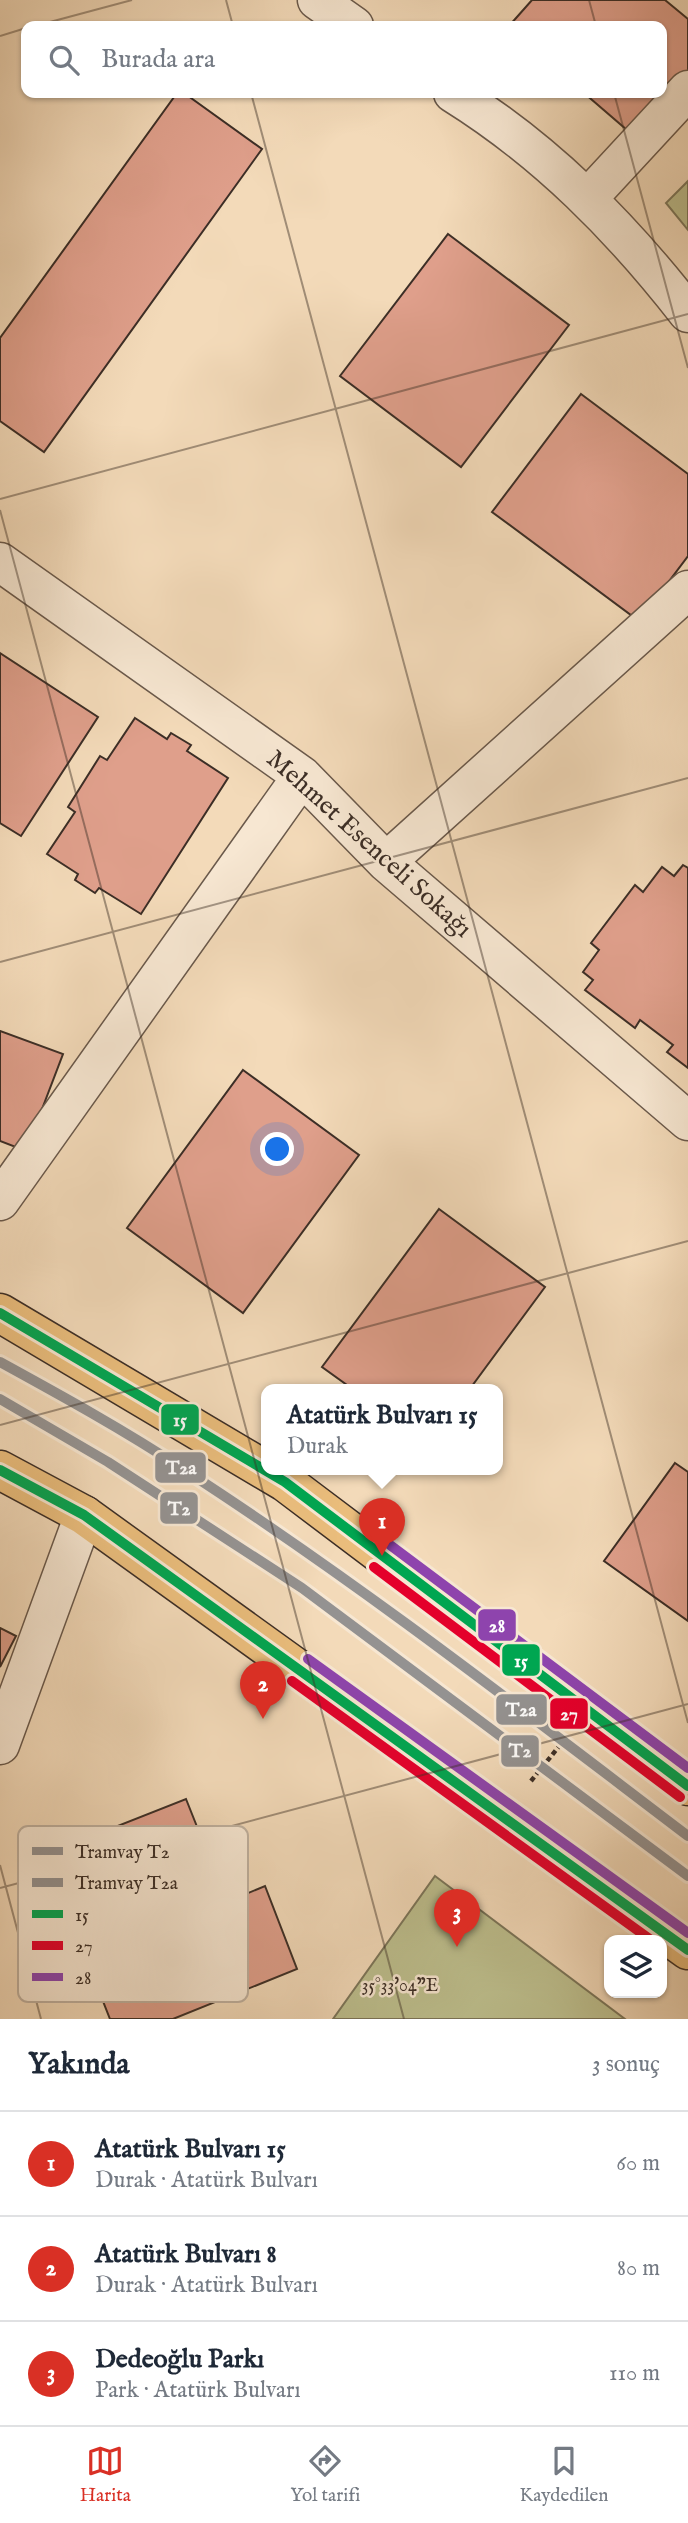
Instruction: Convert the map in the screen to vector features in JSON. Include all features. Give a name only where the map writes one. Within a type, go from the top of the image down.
[{"type":"main road","points":[[0,1313],[261,1468]]},
{"type":"main road","points":[[0,1470],[84,1515],[688,1950]]},
{"type":"main road","points":[[273,1475],[688,1786]]},
{"type":"street","points":[[317,0],[347,21]]},
{"type":"street","points":[[588,198],[688,90]]},
{"type":"street","points":[[460,98],[533,150],[588,198],[643,256],[688,313]]},
{"type":"street","name":"Mehmet Esenceli Sokağı","points":[[0,562],[302,776],[386,862],[688,1121]]},
{"type":"street","points":[[386,862],[688,590]]},
{"type":"street","points":[[0,1201],[302,776]]},
{"type":"street","points":[[0,1745],[84,1515]]},
{"type":"path","points":[[502,1816],[587,1711]]},
{"type":"green space","points":[[688,181],[688,230],[666,203]]},
{"type":"green space","points":[[435,1876],[625,2019],[333,2019]]},
{"type":"building","points":[[532,0],[665,0],[688,19],[688,73],[667,98],[667,21],[513,21]]},
{"type":"building","points":[[173,98],[191,98],[262,149],[44,452],[0,421],[0,338]]},
{"type":"building","points":[[590,98],[667,98],[634,136]]},
{"type":"building","points":[[448,234],[569,325],[461,467],[340,376]]},
{"type":"building","points":[[581,394],[688,474],[688,556],[639,621],[492,512]]},
{"type":"building","points":[[0,653],[98,717],[21,836],[0,823]]},
{"type":"building","points":[[135,718],[167,739],[171,733],[191,745],[187,751],[228,778],[141,914],[99,888],[95,893],[75,880],[78,874],[47,854],[75,812],[68,807],[100,756],[107,760]]},
{"type":"building","points":[[683,865],[688,868],[688,1068],[667,1052],[673,1045],[640,1020],[635,1028],[585,990],[593,980],[583,972],[599,950],[591,943],[635,885],[643,892],[662,867],[674,876]]},
{"type":"building","points":[[0,1031],[63,1054],[26,1151],[0,1141]]},
{"type":"building","points":[[243,1070],[359,1155],[243,1313],[127,1228]]},
{"type":"building","points":[[439,1209],[545,1287],[473,1384],[346,1384],[322,1367]]},
{"type":"building","points":[[675,1463],[688,1472],[688,1621],[604,1561]]},
{"type":"building","points":[[0,1628],[16,1636],[0,1667]]},
{"type":"building","points":[[186,1799],[197,1826],[118,1826]]},
{"type":"building","points":[[265,1886],[297,1969],[248,1989],[248,1893]]},
{"type":"building","points":[[103,2002],[215,2002],[173,2019],[110,2019]]},
{"type":"tram line","name":"T2a","points":[[0,1362],[161,1455],[312,1556],[688,1836]]},
{"type":"tram line","name":"T2","points":[[0,1399],[108,1462],[302,1588],[688,1876]]},
{"type":"transit line","name":"15","points":[[0,1313],[261,1468]]},
{"type":"transit line","name":"15","points":[[0,1470],[84,1515],[688,1950]]},
{"type":"transit line","name":"15","points":[[273,1475],[688,1786]]},
{"type":"transit line","name":"28","points":[[390,1545],[688,1768]]},
{"type":"transit line","name":"27","points":[[374,1567],[680,1797]]},
{"type":"transit line","name":"28","points":[[308,1659],[688,1933]]},
{"type":"transit line","name":"27","points":[[292,1681],[644,1935]]},
{"type":"place","name":"Atatürk Bulvarı 15","points":[[382,1556]]},
{"type":"place","name":"Atatürk Bulvarı 8","points":[[263,1719]]},
{"type":"place","name":"Dedeoğlu Parkı","points":[[457,1947]]}]
